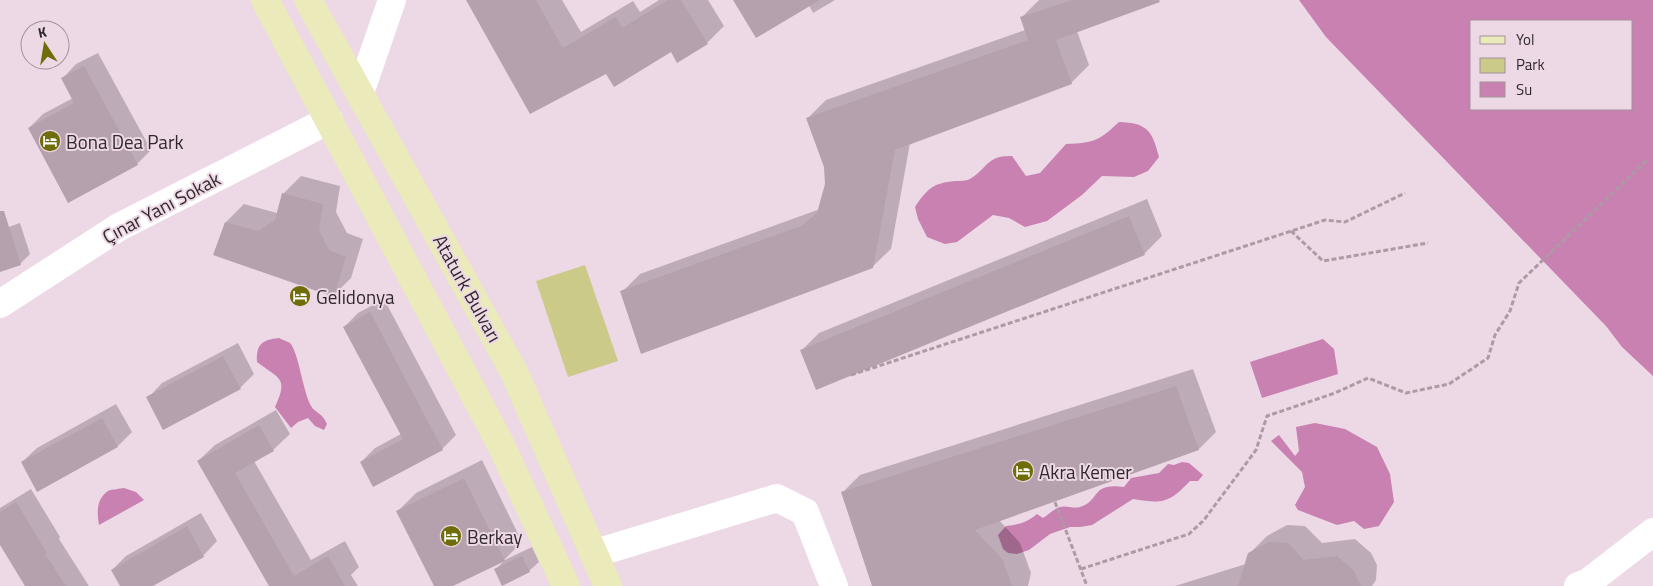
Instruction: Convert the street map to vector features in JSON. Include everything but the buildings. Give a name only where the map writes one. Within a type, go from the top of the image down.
[{"type":"main road","points":[[265,0],[501,445],[566,586]]},
{"type":"main road","name":"Ataturk Bulvarı","points":[[308,0],[514,372],[608,586]]},
{"type":"street","points":[[360,93],[392,0]]},
{"type":"street","name":"Çınar Yanı Sokak","points":[[0,304],[118,227],[329,120]]},
{"type":"street","points":[[593,551],[606,550],[777,498],[805,512],[834,586]]},
{"type":"street","points":[[1578,586],[1587,583],[1653,532]]},
{"type":"path","points":[[1081,569],[1189,534],[1204,520],[1256,450],[1267,416],[1335,393],[1368,378],[1406,393],[1449,384],[1488,358],[1495,335],[1510,311],[1519,283],[1648,159]]},
{"type":"path","points":[[851,375],[1325,220],[1345,222],[1405,194]]},
{"type":"path","points":[[1291,231],[1323,261],[1428,243]]},
{"type":"path","points":[[1055,502],[1087,586]]},
{"type":"green space","points":[[585,265],[618,361],[568,377],[536,281]]},
{"type":"water","points":[[1299,0],[1653,0],[1653,376],[1622,347],[1606,326],[1326,37]]},
{"type":"water","points":[[1119,122],[1142,126],[1151,134],[1159,157],[1148,171],[1134,177],[1102,176],[1082,195],[1047,221],[1025,227],[1009,218],[993,215],[957,242],[945,244],[927,237],[918,219],[915,207],[927,191],[936,185],[970,179],[992,160],[1004,156],[1012,156],[1026,176],[1040,173],[1066,144],[1096,140]]},
{"type":"water","points":[[279,338],[290,343],[293,347],[310,404],[327,424],[324,430],[315,426],[308,418],[298,422],[291,428],[275,407],[281,390],[281,384],[276,376],[257,362],[257,356],[261,344],[268,340]]},
{"type":"water","points":[[1323,339],[1334,349],[1338,374],[1262,398],[1250,362]]},
{"type":"water","points":[[1315,423],[1345,429],[1377,447],[1390,474],[1394,502],[1379,526],[1364,529],[1354,521],[1337,525],[1298,510],[1295,505],[1305,487],[1302,472],[1271,441],[1279,435],[1295,456],[1299,451],[1296,427]]},
{"type":"water","points":[[1182,462],[1189,463],[1203,475],[1198,481],[1190,481],[1171,498],[1159,501],[1133,499],[1092,525],[1070,527],[1050,534],[1029,550],[1017,554],[1008,553],[1003,549],[998,535],[1006,526],[1023,523],[1037,514],[1043,518],[1060,507],[1080,507],[1087,504],[1101,489],[1113,486],[1124,487],[1131,478],[1159,473],[1168,464],[1174,465]]},
{"type":"water","points":[[124,488],[136,492],[144,500],[99,525],[98,511],[101,498],[108,491]]},
{"type":"place","name":"Bona Dea Park","points":[[50,141]]},
{"type":"place","name":"Gelidonya","points":[[300,296]]},
{"type":"place","name":"Akra Kemer","points":[[1023,471]]},
{"type":"place","name":"Berkay","points":[[451,536]]}]
